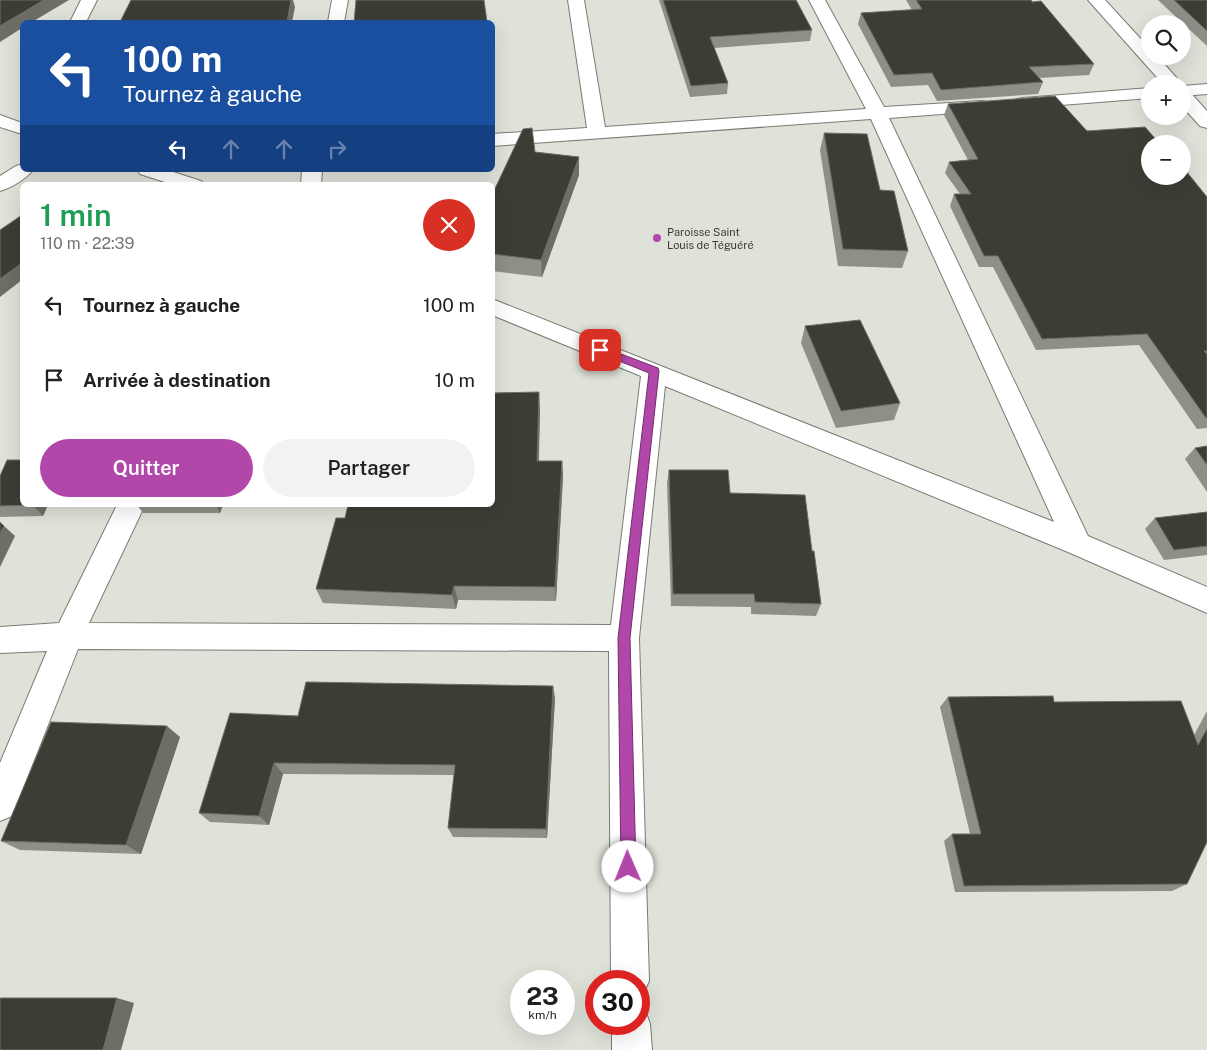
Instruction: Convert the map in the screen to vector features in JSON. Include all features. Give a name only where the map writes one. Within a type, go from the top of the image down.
[{"type":"street","points":[[79,20],[89,0]]},
{"type":"street","points":[[336,20],[340,0]]},
{"type":"street","points":[[576,0],[597,134]]},
{"type":"street","points":[[818,0],[878,114],[1078,544]]},
{"type":"street","points":[[1096,0],[1165,75]]},
{"type":"street","points":[[1191,92],[1207,90]]},
{"type":"street","points":[[495,140],[878,114],[1141,94]]},
{"type":"street","points":[[1191,103],[1207,122]]},
{"type":"street","points":[[0,121],[20,128]]},
{"type":"street","points":[[0,185],[20,172]]},
{"type":"street","points":[[153,172],[185,182]]},
{"type":"street","points":[[495,307],[1078,544],[1207,600]]},
{"type":"street","points":[[630,970],[624,638],[654,371]]},
{"type":"street","points":[[0,804],[68,636],[130,507]]},
{"type":"street","points":[[0,640],[68,636],[624,638]]},
{"type":"street","points":[[631,1035],[632,1050]]},
{"type":"building","points":[[0,0],[44,0],[0,26]]},
{"type":"building","points":[[131,0],[291,0],[287,20],[121,20]]},
{"type":"building","points":[[356,0],[484,0],[487,20],[354,20]]},
{"type":"building","points":[[663,0],[796,0],[812,30],[710,37],[728,83],[691,86]]},
{"type":"building","points":[[916,0],[1041,1],[1094,64],[1029,67],[1043,82],[941,90],[932,73],[894,75],[861,13],[922,9]]},
{"type":"building","points":[[1174,0],[1207,0],[1207,31],[1191,15]]},
{"type":"building","points":[[1055,96],[1087,131],[1145,127],[1152,135],[1141,135],[1141,185],[1191,185],[1191,177],[1207,197],[1207,351],[1204,351],[1207,354],[1207,418],[1147,334],[1042,339],[998,256],[984,256],[954,194],[971,194],[949,162],[978,159],[948,104]]},
{"type":"building","points":[[532,128],[535,152],[579,157],[541,260],[495,254],[495,189],[523,129]]},
{"type":"building","points":[[824,133],[867,134],[880,190],[894,191],[908,251],[843,249]]},
{"type":"building","points":[[20,216],[20,264],[0,279],[0,230]]},
{"type":"building","points":[[860,320],[900,403],[841,411],[805,326]]},
{"type":"building","points":[[539,392],[537,461],[562,461],[555,587],[454,586],[452,595],[316,589],[336,518],[345,518],[348,507],[495,507],[495,393]]},
{"type":"building","points":[[1207,446],[1207,465],[1195,448]]},
{"type":"building","points":[[7,460],[20,460],[20,505],[0,506],[0,476]]},
{"type":"building","points":[[669,470],[728,470],[730,493],[805,495],[821,604],[755,602],[754,594],[673,594]]},
{"type":"building","points":[[1207,512],[1207,546],[1174,550],[1155,518]]},
{"type":"building","points":[[0,522],[4,526],[0,534]]},
{"type":"building","points":[[306,682],[553,686],[546,829],[448,828],[455,765],[274,763],[259,816],[199,813],[230,713],[298,716]]},
{"type":"building","points":[[1053,696],[1054,702],[1181,701],[1198,745],[1207,729],[1207,842],[1187,884],[964,886],[952,834],[981,834],[948,697]]},
{"type":"building","points":[[51,722],[167,726],[126,845],[1,841]]},
{"type":"building","points":[[0,998],[117,998],[103,1050],[0,1050]]},
{"type":"place","name":"Paroisse Saint Louis de Téguéré","points":[[657,238]]},
{"type":"route","points":[[600,350],[654,371],[624,638],[628,867]]}]
